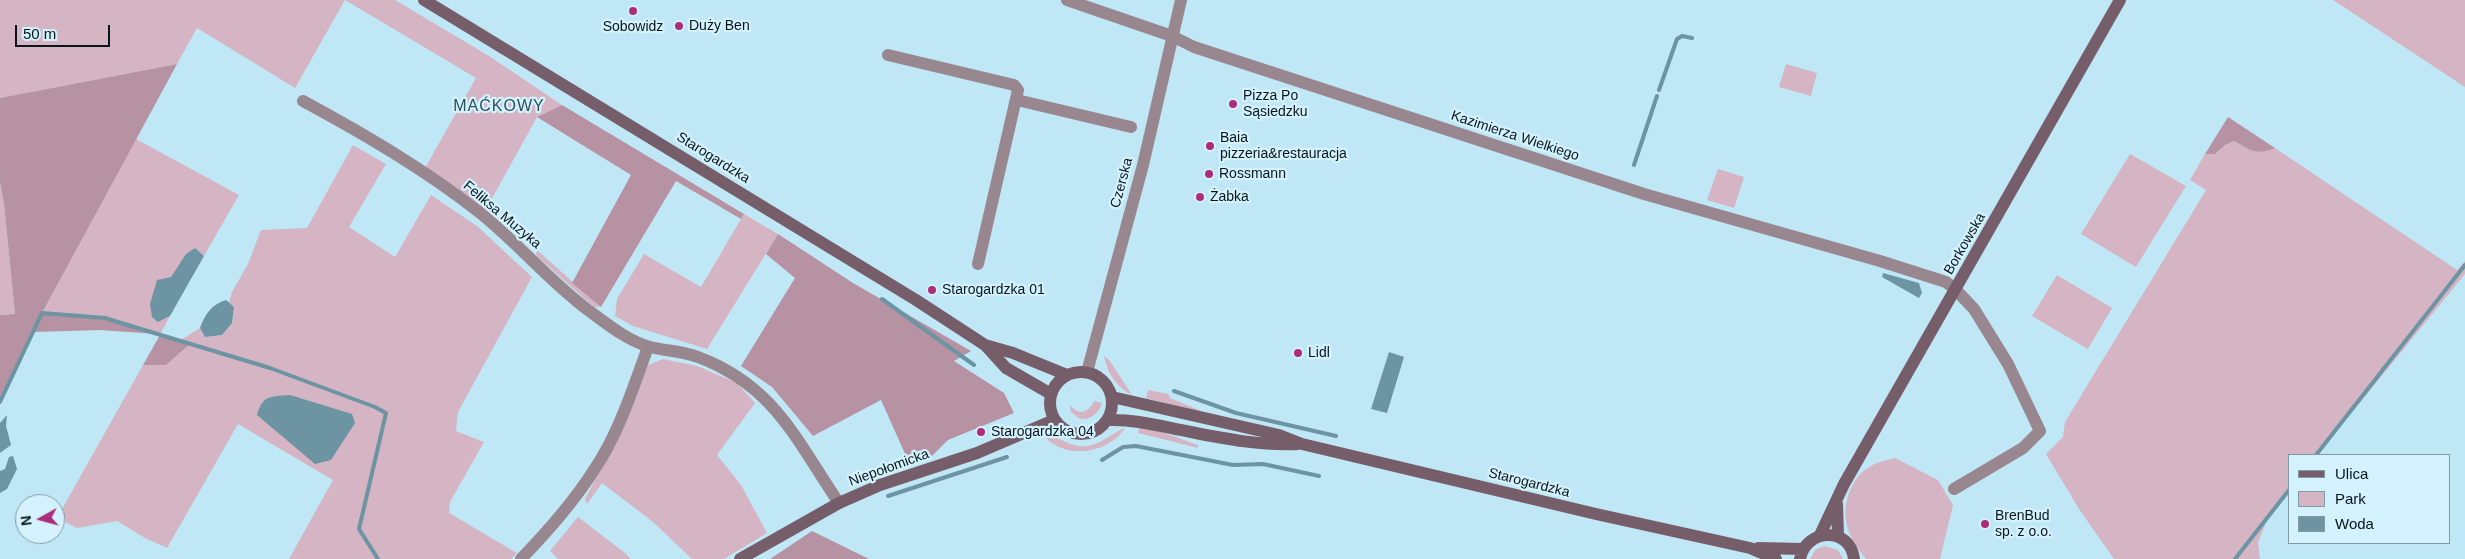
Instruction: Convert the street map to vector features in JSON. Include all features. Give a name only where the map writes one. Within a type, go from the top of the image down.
[{"type":"main road","name":"Starogardzka","points":[[424,0],[666,146],[985,345],[1006,368],[1051,394]]},
{"type":"main road","name":"Borkowska","points":[[1820,535],[1844,484],[2120,0]]},
{"type":"main road","name":"Starogardzka","points":[[985,345],[1013,353],[1067,375]]},
{"type":"main road","points":[[1077,372],[1088,372],[1104,381],[1112,397],[1112,409],[1108,420],[1092,433],[1081,435],[1071,433],[1062,428],[1054,420],[1051,412],[1051,394],[1060,380],[1067,375],[1077,372]]},
{"type":"main road","name":"Starogardzka","points":[[1112,397],[1279,434],[1302,444],[1622,520],[1750,548],[1801,554]]},
{"type":"main road","name":"Starogardzka","points":[[1108,420],[1130,419],[1194,433],[1276,445],[1302,444]]},
{"type":"main road","name":"Niepołomicka","points":[[740,559],[839,503],[880,485],[977,453],[1054,420]]},
{"type":"main road","name":"Borkowska","points":[[1837,502],[1838,536]]},
{"type":"main road","points":[[1801,554],[1807,543],[1820,535],[1838,536],[1850,547],[1854,559]]},
{"type":"main road","name":"Starogardzka","points":[[1750,548],[1776,559]]},
{"type":"street","name":"Kazimierza Wielkiego","points":[[1067,0],[1172,36],[1194,47],[1573,172],[1946,282],[1974,309],[2008,364],[2040,431],[2023,448],[1954,489]]},
{"type":"street","name":"Czerska","points":[[1088,372],[1143,165],[1181,0]]},
{"type":"street","points":[[888,55],[905,53],[1014,85],[1018,90],[978,264]]},
{"type":"street","points":[[1017,100],[1127,122]]},
{"type":"street","name":"Feliksa Muzyka","points":[[303,101],[382,144],[479,212],[587,309],[625,336],[648,347],[698,356],[744,381],[769,401],[785,420],[839,503]]},
{"type":"street","points":[[521,559],[560,518],[595,468],[625,408],[648,347]]},
{"type":"green space","points":[[0,0],[345,0],[295,88],[197,28],[177,64],[0,98]]},
{"type":"green space","points":[[345,0],[395,0],[489,56],[562,105],[537,117],[485,211],[425,168],[476,78]]},
{"type":"green space","points":[[2333,0],[2465,0],[2465,87]]},
{"type":"green space","points":[[1786,64],[1817,73],[1811,96],[1779,87]]},
{"type":"green space","points":[[136,139],[239,195],[204,256],[195,248],[171,277],[165,319],[170,316],[160,335],[105,318],[42,313]]},
{"type":"green space","points":[[2234,141],[2244,147],[2259,151],[2275,148],[2457,270],[2465,261],[2465,274],[2318,454],[2288,454],[2288,490],[2272,509],[2263,530],[2258,543],[2260,559],[2114,559],[2079,509],[2046,454],[2063,437],[2065,422],[2206,190],[2190,180],[2205,154],[2215,154],[2225,145]]},
{"type":"green space","points":[[353,145],[386,164],[349,227],[395,257],[431,195],[477,226],[532,277],[458,412],[456,431],[484,442],[450,502],[449,513],[517,553],[511,559],[289,559],[333,480],[238,424],[167,548],[145,538],[117,521],[77,528],[65,522],[65,504],[143,365],[166,365],[190,344],[179,341],[200,328],[205,337],[222,335],[232,323],[234,307],[229,303],[232,292],[248,264],[261,230],[307,228]]},
{"type":"green space","points":[[2130,154],[2186,186],[2136,267],[2081,234]]},
{"type":"green space","points":[[1718,169],[1744,177],[1734,208],[1707,200]]},
{"type":"green space","points":[[0,182],[15,314],[0,315]]},
{"type":"green space","points":[[744,214],[778,234],[707,349],[633,326],[615,316],[617,299],[644,254],[701,287]]},
{"type":"green space","points":[[537,250],[601,307],[594,307],[536,255]]},
{"type":"green space","points":[[2057,275],[2112,308],[2088,349],[2032,316]]},
{"type":"green space","points":[[1104,356],[1110,361],[1132,395],[1117,384]]},
{"type":"green space","points":[[663,359],[697,366],[737,383],[755,403],[717,455],[741,485],[767,533],[724,559],[692,559],[653,522],[602,483],[587,504],[585,499],[611,450],[648,365]]},
{"type":"green space","points":[[1148,390],[1168,394],[1170,398],[1208,414],[1146,398]]},
{"type":"green space","points":[[1094,401],[1102,403],[1097,413],[1091,417],[1080,419],[1071,412],[1070,405],[1077,411],[1083,412]]},
{"type":"green space","points":[[1125,428],[1118,437],[1108,444],[1086,451],[1063,449],[1053,444],[1044,436],[1053,436],[1073,445],[1085,446],[1097,443]]},
{"type":"green space","points":[[1139,428],[1156,430],[1198,445],[1198,448],[1138,433]]},
{"type":"green space","points":[[1895,458],[1938,480],[1953,505],[1940,559],[1866,559],[1850,534],[1846,517],[1847,500],[1857,478],[1869,467]]},
{"type":"green space","points":[[578,517],[631,559],[558,559],[550,551]]},
{"type":"green space","points":[[1825,546],[1838,550],[1843,559],[1810,559],[1816,549]]},
{"type":"shaded area","points":[[177,64],[42,313],[105,318],[157,334],[100,330],[33,332],[0,402],[0,315],[15,314],[0,182],[0,98]]},
{"type":"shaded area","points":[[562,105],[744,214],[741,219],[676,181],[601,307],[572,283],[631,175],[537,117]]},
{"type":"shaded area","points":[[2228,117],[2275,148],[2258,152],[2234,141],[2225,145],[2215,154],[2205,154]]},
{"type":"shaded area","points":[[778,234],[853,283],[971,351],[954,361],[1004,393],[1014,413],[948,440],[932,456],[910,465],[881,400],[813,436],[772,387],[741,366],[795,278],[766,254]]},
{"type":"shaded area","points":[[160,335],[190,344],[166,365],[143,365]]},
{"type":"shaded area","points":[[812,531],[869,559],[770,559]]},
{"type":"water","points":[[195,248],[204,256],[170,316],[158,322],[152,317],[150,304],[157,280],[171,277],[186,254]]},
{"type":"water","points":[[1883,273],[1919,283],[1922,293],[1919,298],[1882,277]]},
{"type":"water","points":[[226,300],[234,307],[232,323],[222,335],[205,337],[200,328],[204,318],[212,307]]},
{"type":"water","points":[[1389,352],[1404,357],[1387,413],[1371,409]]},
{"type":"water","points":[[290,395],[352,414],[355,423],[331,460],[315,464],[257,415],[259,408],[265,400]]},
{"type":"water","points":[[7,415],[6,426],[11,445],[0,453],[0,423]]},
{"type":"water","points":[[13,456],[17,469],[7,489],[0,493],[0,471],[5,469],[9,457]]},
{"type":"waterway","points":[[1659,90],[1677,39],[1682,36],[1692,38]]},
{"type":"waterway","points":[[1634,165],[1657,96]]},
{"type":"waterway","points":[[2317,454],[2465,265]]},
{"type":"waterway","points":[[882,299],[974,365]]},
{"type":"waterway","points":[[0,402],[42,313],[105,318],[270,368],[375,407],[386,413],[359,529],[378,559]]},
{"type":"waterway","points":[[1174,391],[1236,413],[1336,436]]},
{"type":"waterway","points":[[1102,460],[1123,447],[1136,446],[1233,465],[1263,464],[1319,476]]},
{"type":"waterway","points":[[888,496],[1007,457]]},
{"type":"waterway","points":[[2235,559],[2288,491]]},
{"type":"place","name":"Sobowidz","points":[[633,11]]},
{"type":"place","name":"Duży Ben","points":[[679,26]]},
{"type":"place","name":"Pizza Po Sąsiedzku","points":[[1233,104]]},
{"type":"place","name":"Baia pizzeria&restauracja","points":[[1210,146]]},
{"type":"place","name":"Rossmann","points":[[1209,174]]},
{"type":"place","name":"Żabka","points":[[1200,197]]},
{"type":"place","name":"Starogardzka 01","points":[[932,290]]},
{"type":"place","name":"Lidl","points":[[1298,353]]},
{"type":"place","name":"Starogardzka 04","points":[[981,432]]},
{"type":"place","name":"BrenBud sp. z o.o.","points":[[1985,524]]},
{"type":"district","name":"MAĆKOWY","points":[[499,107]]}]
